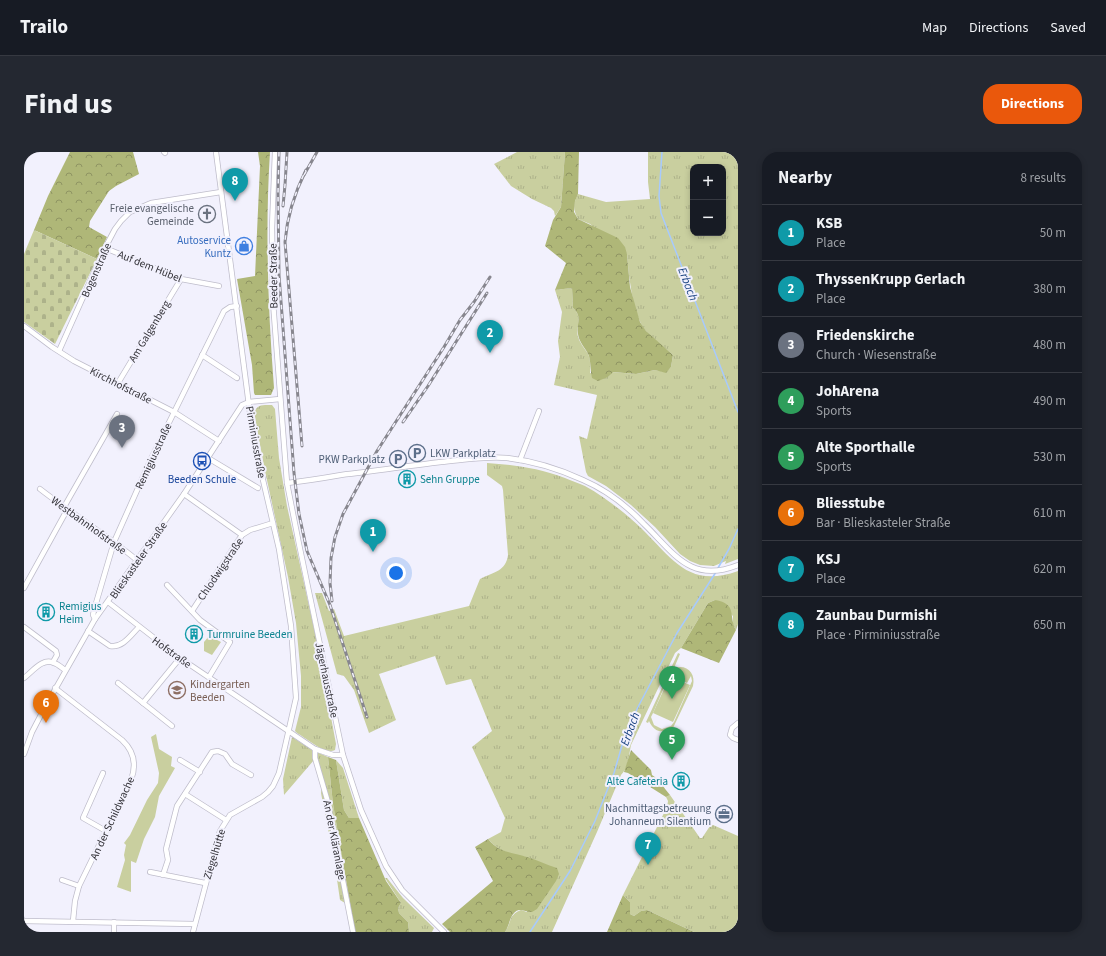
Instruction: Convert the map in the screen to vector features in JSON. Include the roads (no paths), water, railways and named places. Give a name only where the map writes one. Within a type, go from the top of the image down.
[{"type":"street","name":"Pirminiusstraße","points":[[216,152],[249,402],[261,473],[282,565],[291,626],[296,681],[295,707],[289,731]]},
{"type":"street","name":"Beeder Straße","points":[[275,152],[272,207],[272,279],[280,400]]},
{"type":"street","name":"Bogenstraße","points":[[59,351],[105,248],[115,229],[130,212],[151,203],[221,192]]},
{"type":"street","name":"Auf dem Hübel","points":[[105,248],[181,279],[219,286]]},
{"type":"street","name":"Am Galgenberg","points":[[118,383],[181,279]]},
{"type":"street","name":"Remigiusstraße","points":[[95,619],[93,615],[94,610],[114,542],[150,459],[224,311],[230,307],[237,306]]},
{"type":"street","name":"Kirchhofstraße","points":[[24,326],[59,351],[81,364],[174,412],[219,441]]},
{"type":"street","points":[[202,355],[237,378]]},
{"type":"street","points":[[249,402],[280,400]]},
{"type":"street","name":"Jägerhausstraße","points":[[280,400],[287,482],[343,755],[361,810],[386,866],[402,890],[444,932]]},
{"type":"street","name":"Blieskasteler Straße","points":[[24,754],[32,732],[55,688],[95,619],[138,561],[242,405],[249,402]]},
{"type":"street","points":[[520,460],[539,411]]},
{"type":"street","points":[[24,588],[65,508],[117,414]]},
{"type":"street","points":[[208,458],[258,488]]},
{"type":"street","points":[[287,482],[461,460],[497,458],[531,462],[562,471],[600,488],[644,523],[684,564],[697,569],[712,571],[722,570],[738,565]]},
{"type":"street","name":"Westbahnhofstraße","points":[[40,489],[138,561]]},
{"type":"street","points":[[184,494],[242,535]]},
{"type":"street","name":"Chlodwigstraße","points":[[192,611],[242,535],[250,530],[273,523]]},
{"type":"street","points":[[167,585],[207,625],[230,642],[209,677]]},
{"type":"street","name":"Hofstraße","points":[[108,602],[180,658],[315,749],[343,755]]},
{"type":"street","points":[[24,627],[56,651],[57,655],[54,662]]},
{"type":"street","points":[[88,631],[110,646],[119,646],[139,627]]},
{"type":"street","points":[[144,703],[180,658]]},
{"type":"street","points":[[24,678],[39,665],[48,661],[54,662],[65,670]]},
{"type":"street","points":[[118,683],[172,726]]},
{"type":"street","name":"An der Schildwache","points":[[55,688],[127,744],[132,754],[134,767],[133,774],[79,886],[75,901],[73,922]]},
{"type":"street","points":[[738,723],[732,728],[730,735],[738,740]]},
{"type":"street","name":"Ziegelhütte","points":[[193,932],[220,831],[226,820],[237,810],[268,792],[273,786],[279,774],[289,731]]},
{"type":"street","name":"An der Kläranlage","points":[[315,749],[315,758],[327,799],[353,932]]},
{"type":"street","points":[[163,875],[168,860],[166,849],[177,806],[212,752],[218,750],[225,754],[232,764],[251,775]]},
{"type":"street","points":[[180,760],[200,772]]},
{"type":"street","points":[[103,773],[83,818],[106,831]]},
{"type":"street","points":[[185,794],[226,820]]},
{"type":"street","points":[[150,872],[205,883]]},
{"type":"street","points":[[62,880],[79,886]]},
{"type":"street","points":[[24,921],[195,924]]},
{"type":"street","points":[[114,922],[114,932]]},
{"type":"waterway","name":"Erbach","points":[[662,152],[659,196],[661,213],[738,412]]},
{"type":"waterway","name":"Erbach","points":[[718,568],[738,529]]},
{"type":"waterway","name":"Erbach","points":[[530,932],[570,871],[595,821],[614,773],[623,742],[638,707],[677,633],[716,572]]},
{"type":"railway","points":[[279,152],[279,275],[294,473],[299,514],[307,551],[330,605],[367,717]]},
{"type":"railway","points":[[283,206],[287,152]]},
{"type":"railway","points":[[304,175],[317,152]]},
{"type":"railway","points":[[302,446],[285,242],[292,205],[306,170]]},
{"type":"railway","points":[[332,601],[330,583],[331,558],[335,537],[343,514],[377,451],[460,320],[490,277]]},
{"type":"railway","points":[[403,422],[428,386],[487,293]]},
{"type":"place","name":"Zaunbau Durmishi","points":[[235,201]]},
{"type":"place","name":"Freie evangelische Gemeinde","points":[[207,214]]},
{"type":"place","name":"Autoservice Kuntz","points":[[244,246]]},
{"type":"place","name":"ThyssenKrupp Gerlach","points":[[490,353]]},
{"type":"place","name":"Friedenskirche","points":[[122,448]]},
{"type":"place","name":"LKW Parkplatz","points":[[417,453]]},
{"type":"place","name":"PKW Parkplatz","points":[[398,459]]},
{"type":"place","name":"Beeden Schule","points":[[202,461]]},
{"type":"place","name":"Sehn Gruppe","points":[[407,479]]},
{"type":"place","name":"KSB","points":[[373,552]]},
{"type":"place","name":"Remigius Heim","points":[[46,612]]},
{"type":"place","name":"Turmruine Beeden","points":[[194,634]]},
{"type":"place","name":"Kindergarten Beeden","points":[[177,690]]},
{"type":"place","name":"JohArena","points":[[672,699]]},
{"type":"place","name":"Bliesstube","points":[[46,723]]},
{"type":"place","name":"Alte Sporthalle","points":[[672,760]]},
{"type":"place","name":"Alte Cafeteria","points":[[681,781]]},
{"type":"place","name":"Nachmittagsbetreuung Johanneum Silentium","points":[[724,814]]},
{"type":"place","name":"KSJ","points":[[648,865]]}]
